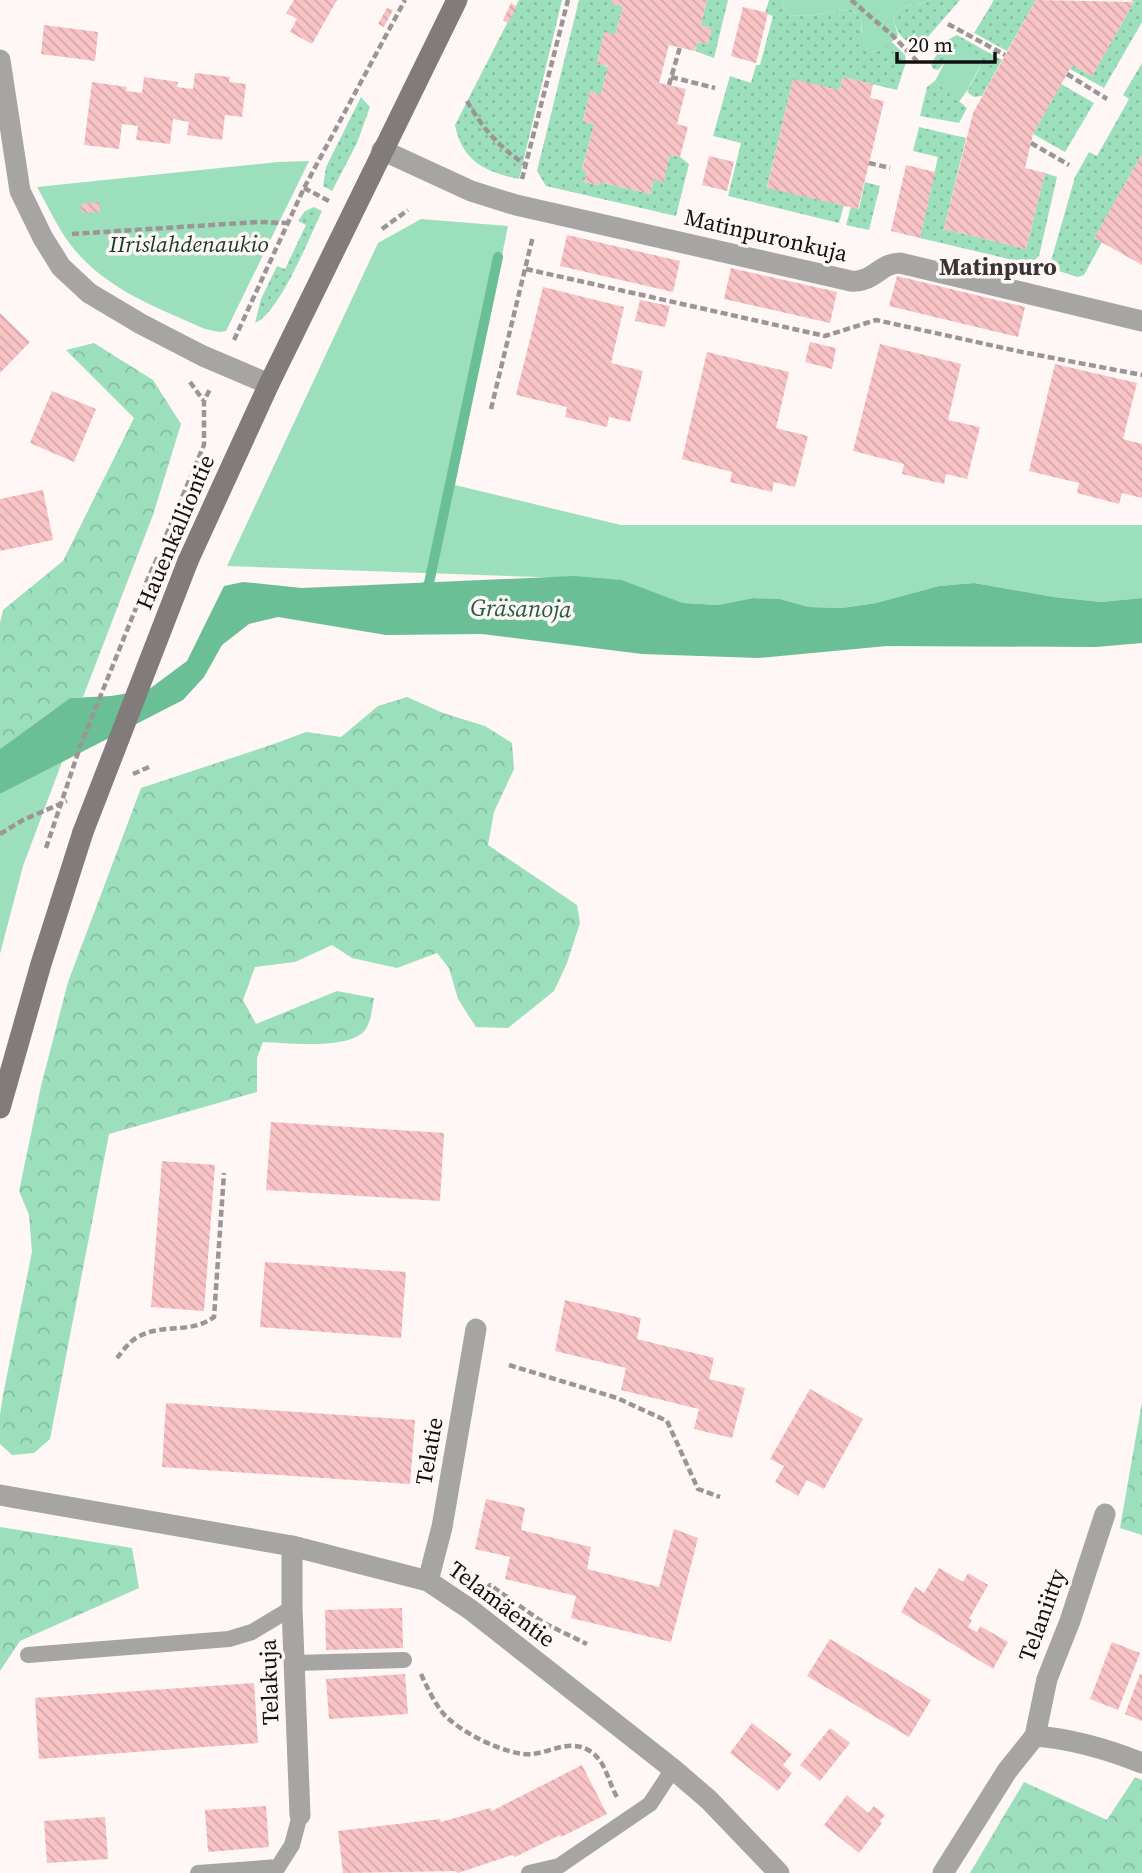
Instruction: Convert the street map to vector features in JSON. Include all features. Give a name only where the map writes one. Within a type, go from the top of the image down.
[{"type":"main road","name":"Hauenkalliontie","points":[[0,1108],[41,964],[83,832],[188,561],[382,150],[457,0]]},
{"type":"street","points":[[0,60],[10,190],[61,267],[89,293],[141,324],[223,365],[270,384]]},
{"type":"street","name":"Matinpuronkuja","points":[[382,150],[471,191],[516,205],[850,281],[862,282],[892,263],[900,263],[1142,321]]},
{"type":"street","name":"Telatie","points":[[428,1581],[442,1527],[476,1328]]},
{"type":"street","name":"Telamäentie","points":[[0,1495],[292,1546],[428,1581],[471,1611],[673,1769],[709,1800],[779,1873]]},
{"type":"street","name":"Telaniitty","points":[[1035,1736],[1047,1679],[1070,1621],[1105,1514]]},
{"type":"street","name":"Telakuja","points":[[292,1546],[300,1815]]},
{"type":"street","points":[[943,1873],[1007,1771],[1035,1736],[1065,1738],[1142,1763]]},
{"type":"lane","points":[[28,1655],[229,1639],[253,1632],[292,1608]]},
{"type":"lane","points":[[294,1663],[404,1660]]},
{"type":"lane","points":[[529,1873],[559,1866],[650,1804],[673,1769]]},
{"type":"lane","points":[[198,1873],[278,1867],[292,1845],[300,1815]]},
{"type":"path","points":[[46,848],[80,747],[204,445],[204,401],[287,223],[405,0]]},
{"type":"path","points":[[516,205],[568,0]]},
{"type":"path","points":[[851,0],[892,35],[917,61]]},
{"type":"path","points":[[948,24],[1005,55]]},
{"type":"path","points":[[669,85],[680,47]]},
{"type":"path","points":[[1067,74],[1108,99]]},
{"type":"path","points":[[671,77],[715,88]]},
{"type":"path","points":[[467,101],[491,138],[526,165]]},
{"type":"path","points":[[1031,143],[1069,165]]},
{"type":"path","points":[[869,163],[890,168]]},
{"type":"path","points":[[382,229],[408,210]]},
{"type":"path","points":[[491,409],[538,210]]},
{"type":"path","points":[[43,238],[245,223],[287,223]]},
{"type":"path","points":[[526,269],[825,336],[876,320],[1142,375]]},
{"type":"path","points":[[117,1358],[134,1339],[157,1330],[202,1326],[214,1317],[224,1173]]},
{"type":"path","points":[[509,1365],[617,1398],[667,1421],[698,1489],[720,1497]]},
{"type":"path","points":[[471,1611],[490,1586],[544,1623],[587,1644]]},
{"type":"path","points":[[404,1660],[420,1672],[434,1701],[449,1719],[480,1738],[514,1753],[523,1754],[575,1745],[598,1756],[615,1795],[630,1817]]},
{"type":"green space","points":[[519,0],[562,0],[519,179],[496,173],[477,163],[463,148],[455,125]]},
{"type":"green space","points":[[579,0],[612,0],[611,3],[623,6],[615,35],[604,33],[597,63],[608,67],[601,94],[590,92],[583,121],[594,125],[582,169],[587,171],[584,182],[599,185],[600,182],[650,194],[654,179],[663,181],[670,155],[680,157],[689,164],[676,216],[546,186],[537,171]]},
{"type":"green space","points":[[707,0],[728,0],[714,58],[695,51],[698,42],[708,44],[712,28],[701,26]]},
{"type":"green space","points":[[769,0],[782,0],[789,15],[807,16],[850,9],[860,17],[862,37],[872,52],[892,42],[905,55],[906,62],[897,90],[843,77],[839,90],[793,80],[767,187],[844,205],[839,223],[728,196],[741,143],[713,136],[730,76],[751,83],[756,65],[760,65],[773,16],[765,13]]},
{"type":"green space","points":[[782,0],[932,0],[901,9],[893,19],[898,35],[889,45],[871,52],[862,43],[860,20],[850,9],[807,16],[789,15]]},
{"type":"green space","points":[[932,0],[960,0],[920,46],[909,43],[899,33],[893,19],[905,6]]},
{"type":"green space","points":[[994,0],[1036,0],[1007,51],[974,33]]},
{"type":"green space","points":[[1131,0],[1142,0],[1142,22],[1104,88],[1070,69],[1072,65],[1092,76],[1134,2]]},
{"type":"green space","points":[[957,35],[1002,60],[982,96],[974,97],[967,92],[980,67],[947,60],[938,70],[931,65],[938,52]]},
{"type":"green space","points":[[960,49],[974,53],[980,66],[959,102],[935,81],[946,60]]},
{"type":"green space","points":[[1142,63],[1142,154],[1095,237],[1102,242],[1084,275],[1078,277],[1049,268],[1075,177],[1089,152],[1097,156],[1129,99],[1123,95]]},
{"type":"green space","points":[[935,81],[967,108],[959,123],[920,116],[927,87]]},
{"type":"green space","points":[[1061,84],[1094,103],[1065,152],[1033,134]]},
{"type":"green space","points":[[361,97],[370,107],[357,143],[332,191],[323,186],[326,167]]},
{"type":"green space","points":[[919,127],[966,138],[944,229],[1026,249],[1045,173],[1057,177],[1039,256],[1030,264],[920,238],[938,157],[913,151]]},
{"type":"green space","name":"IIrislahdenaukio","points":[[309,161],[226,331],[219,332],[205,329],[150,304],[99,273],[70,244],[37,187],[278,162]]},
{"type":"green space","points":[[865,182],[880,186],[869,230],[846,225],[851,207],[859,209]]},
{"type":"green space","points":[[314,207],[322,211],[293,273],[274,305],[255,323],[261,299],[277,266],[285,269],[306,225],[298,221],[305,211]]},
{"type":"green space","points":[[421,219],[508,226],[455,485],[621,525],[1142,525],[1142,598],[1101,602],[974,583],[939,586],[876,603],[842,608],[809,607],[780,599],[753,598],[718,605],[683,603],[622,580],[227,566],[378,243]]},
{"type":"green space","points":[[94,343],[153,380],[181,424],[153,515],[83,697],[70,698],[0,749],[0,623],[3,610],[63,561],[134,418],[66,350]]},
{"type":"green space","points":[[407,697],[443,713],[485,726],[512,743],[514,769],[494,812],[488,845],[577,905],[580,923],[567,963],[554,991],[508,1028],[476,1027],[458,999],[449,968],[437,953],[397,968],[352,958],[332,945],[295,962],[255,967],[243,1000],[256,1024],[337,991],[374,998],[367,1027],[361,1034],[341,1042],[263,1042],[257,1058],[257,1092],[109,1134],[50,1439],[34,1453],[12,1455],[0,1444],[0,1415],[32,1252],[29,1215],[19,1191],[41,1086],[68,982],[141,788],[306,732],[341,737],[378,706]]},
{"type":"green space","points":[[62,762],[23,866],[0,954],[0,794]]},
{"type":"green space","points":[[1142,1402],[1142,1535],[1120,1528]]},
{"type":"green space","points":[[0,1527],[132,1548],[139,1588],[20,1641],[0,1671]]},
{"type":"green space","points":[[1135,1777],[1142,1780],[1142,1873],[970,1873],[1024,1782],[1107,1820]]},
{"type":"water","name":"Gräsanoja","points":[[574,576],[622,580],[683,603],[718,605],[753,598],[780,599],[809,607],[842,608],[876,603],[939,586],[974,583],[1101,602],[1142,598],[1142,643],[1096,647],[887,646],[758,658],[642,654],[482,634],[386,635],[278,617],[249,624],[222,645],[204,677],[183,700],[0,794],[0,749],[70,698],[111,696],[148,690],[187,661],[224,586],[243,582],[302,588]]},
{"type":"building","points":[[294,0],[337,0],[312,44],[290,32],[297,19],[286,13]]},
{"type":"building","points":[[612,0],[707,0],[701,26],[712,28],[708,44],[698,42],[695,51],[669,45],[659,83],[686,89],[677,124],[688,127],[680,157],[670,155],[664,182],[654,179],[650,194],[600,182],[599,185],[584,182],[587,171],[582,170],[594,125],[583,122],[590,91],[601,94],[608,66],[597,64],[604,32],[615,35],[623,6],[611,3]]},
{"type":"building","points":[[1036,0],[1134,2],[1092,76],[1072,65],[1033,134],[1025,168],[1045,173],[1026,249],[944,229],[973,113]]},
{"type":"building","points":[[511,3],[517,7],[508,23],[503,20]]},
{"type":"building","points":[[743,7],[768,13],[756,63],[731,56]]},
{"type":"building","points":[[387,8],[393,10],[384,27],[378,24]]},
{"type":"building","points":[[44,25],[98,32],[95,61],[41,54]]},
{"type":"building","points":[[195,73],[230,77],[229,82],[246,84],[242,117],[225,115],[222,140],[187,135],[189,122],[173,119],[170,144],[136,140],[138,126],[122,124],[119,149],[84,145],[92,82],[127,87],[126,91],[142,93],[144,77],[178,82],[177,87],[193,89]]},
{"type":"building","points":[[843,77],[873,84],[870,98],[884,101],[858,209],[767,188],[793,79],[839,90]]},
{"type":"building","points":[[1142,154],[1142,265],[1094,238]]},
{"type":"building","points":[[709,156],[734,162],[727,191],[702,185]]},
{"type":"building","points":[[906,165],[935,172],[920,238],[891,231]]},
{"type":"building","points":[[99,202],[100,212],[82,213],[81,204]]},
{"type":"building","points":[[567,235],[680,261],[673,292],[560,266]]},
{"type":"building","points":[[731,268],[837,292],[830,323],[724,299]]},
{"type":"building","points":[[897,276],[1025,307],[1018,337],[889,306]]},
{"type":"building","points":[[543,287],[624,307],[611,363],[643,371],[630,422],[609,417],[607,427],[565,417],[567,407],[516,395]]},
{"type":"building","points":[[640,300],[670,306],[665,327],[635,321]]},
{"type":"building","points":[[0,313],[30,342],[0,373]]},
{"type":"building","points":[[810,342],[836,348],[832,369],[805,362]]},
{"type":"building","points":[[880,344],[961,364],[948,420],[980,427],[967,479],[946,474],[944,484],[902,474],[904,464],[853,451]]},
{"type":"building","points":[[707,352],[789,372],[776,428],[808,436],[795,487],[774,482],[772,492],[730,482],[732,472],[682,459]]},
{"type":"building","points":[[1055,364],[1137,383],[1123,439],[1142,444],[1142,498],[1122,493],[1119,504],[1077,493],[1079,483],[1029,471]]},
{"type":"building","points":[[52,391],[96,409],[74,462],[30,443]]},
{"type":"building","points":[[43,490],[53,540],[0,551],[0,499]]},
{"type":"building","points":[[271,1122],[444,1133],[440,1201],[266,1190]]},
{"type":"building","points":[[162,1161],[215,1165],[204,1311],[151,1307]]},
{"type":"building","points":[[265,1262],[406,1272],[401,1338],[260,1327]]},
{"type":"building","points":[[565,1300],[641,1318],[637,1339],[714,1358],[709,1379],[745,1388],[732,1438],[694,1429],[699,1409],[621,1390],[626,1368],[555,1351]]},
{"type":"building","points":[[810,1389],[863,1419],[824,1489],[807,1480],[798,1496],[775,1482],[784,1466],[770,1459]]},
{"type":"building","points":[[166,1403],[415,1420],[410,1484],[162,1467]]},
{"type":"building","points":[[486,1499],[525,1508],[521,1530],[591,1547],[587,1569],[659,1587],[674,1529],[698,1538],[671,1642],[571,1618],[576,1596],[505,1579],[510,1557],[475,1549]]},
{"type":"building","points":[[939,1568],[963,1582],[968,1573],[988,1585],[969,1619],[972,1620],[968,1627],[977,1632],[980,1626],[1008,1642],[993,1669],[901,1612],[915,1587],[924,1593]]},
{"type":"building","points":[[402,1608],[403,1648],[326,1650],[325,1610]]},
{"type":"building","points":[[830,1639],[931,1700],[909,1737],[807,1676]]},
{"type":"building","points":[[1112,1642],[1140,1653],[1118,1710],[1090,1699]]},
{"type":"building","points":[[405,1674],[408,1714],[329,1719],[326,1679]]},
{"type":"building","points":[[1140,1674],[1142,1675],[1142,1721],[1125,1714]]},
{"type":"building","points":[[254,1683],[258,1743],[39,1759],[35,1698]]},
{"type":"building","points":[[752,1723],[792,1754],[783,1765],[792,1773],[778,1791],[730,1753]]},
{"type":"building","points":[[830,1728],[850,1743],[820,1781],[800,1765]]},
{"type":"building","points":[[582,1765],[607,1814],[561,1837],[560,1835],[515,1857],[512,1855],[458,1873],[343,1873],[338,1831],[440,1819],[441,1822],[490,1808],[492,1811]]},
{"type":"building","points":[[847,1795],[868,1813],[874,1806],[885,1815],[859,1853],[824,1825]]},
{"type":"building","points":[[266,1806],[269,1847],[208,1852],[205,1810]]},
{"type":"building","points":[[105,1817],[108,1859],[47,1863],[44,1821]]},
{"type":"waterway","points":[[422,594],[429,583],[498,257]]},
{"type":"district","name":"Matinpuro","points":[[998,266]]}]
